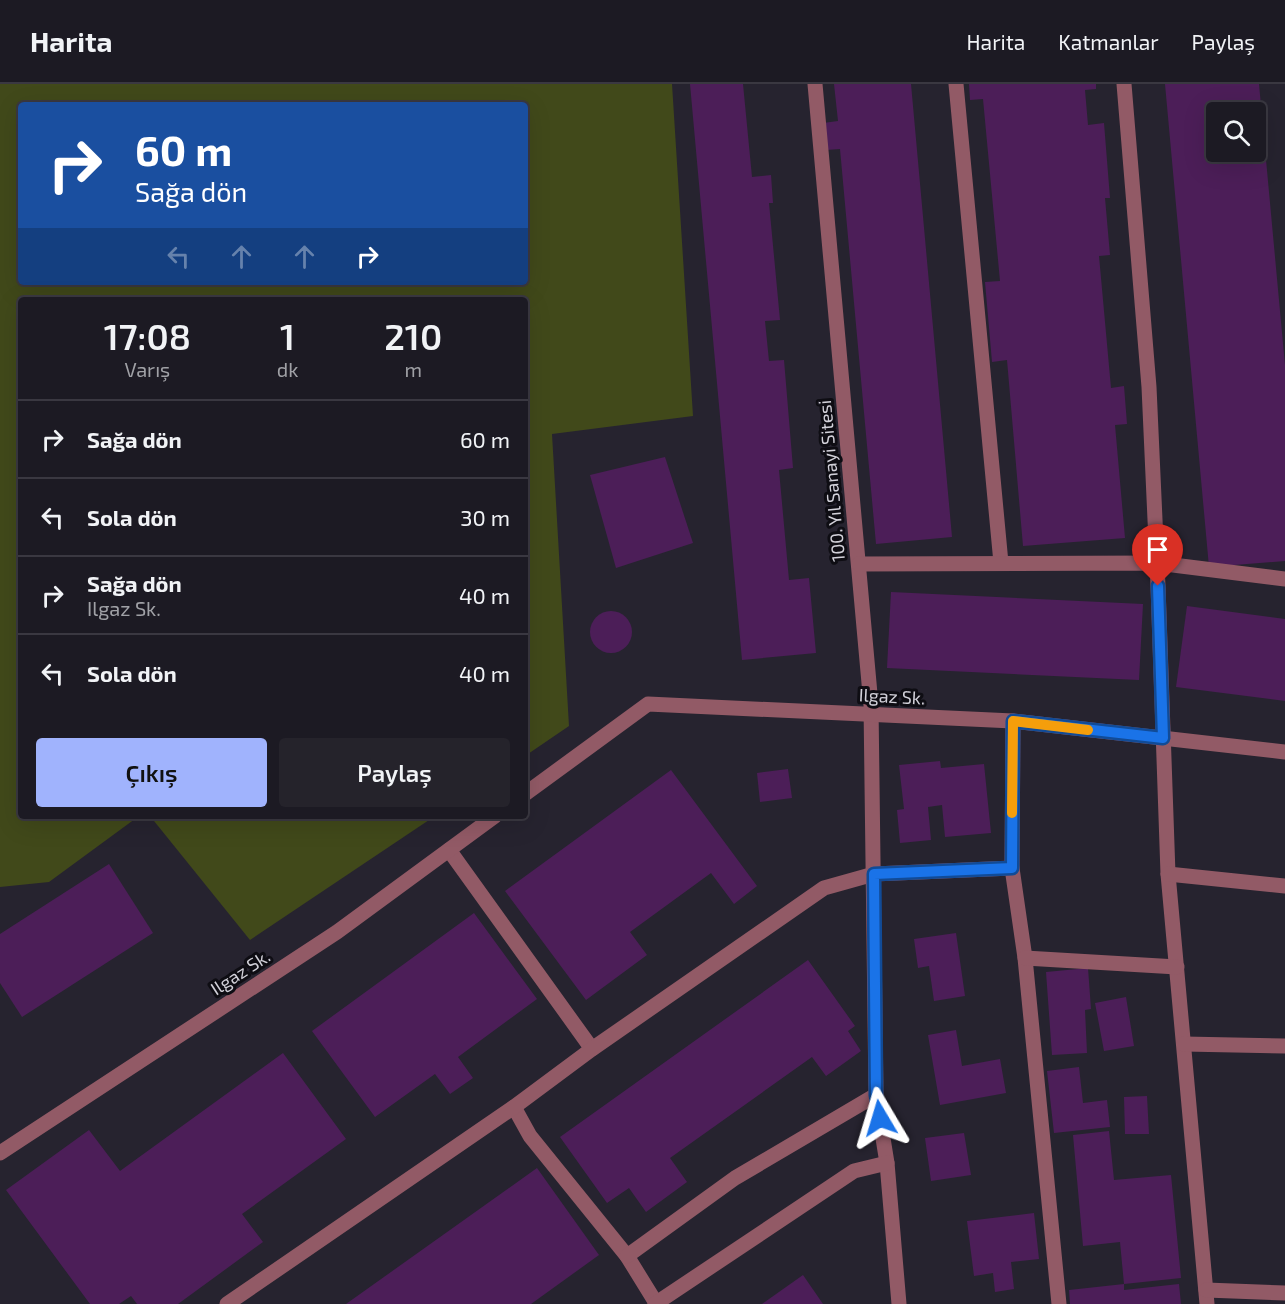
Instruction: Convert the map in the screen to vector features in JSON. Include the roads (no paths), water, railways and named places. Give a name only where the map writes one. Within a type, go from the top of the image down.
[{"type":"street","name":"100. Yıl Sanayi Sitesi","points":[[815,84],[872,715],[876,1095],[887,1163],[899,1304]]},
{"type":"street","points":[[956,84],[1001,563]]},
{"type":"street","points":[[1124,84],[1149,387],[1168,874],[1206,1297],[1285,1293]]},
{"type":"street","points":[[858,564],[1157,563],[1285,579]]},
{"type":"street","name":"Ilgaz Sk.","points":[[528,792],[648,704],[1013,721],[1285,752]]},
{"type":"street","points":[[1013,721],[1012,868],[1025,958],[1059,1304]]},
{"type":"street","name":"Ilgaz Sk.","points":[[0,1153],[337,932],[491,819]]},
{"type":"street","points":[[449,850],[592,1048]]},
{"type":"street","points":[[227,1304],[250,1298],[592,1048],[824,888],[874,874],[1012,868]]},
{"type":"street","points":[[1168,874],[1285,886]]},
{"type":"street","points":[[1025,958],[1177,967]]},
{"type":"street","points":[[1184,1044],[1285,1046]]},
{"type":"street","points":[[627,1256],[735,1178],[876,1095]]},
{"type":"street","points":[[514,1107],[530,1136],[627,1256],[656,1304],[854,1171],[887,1163]]}]
